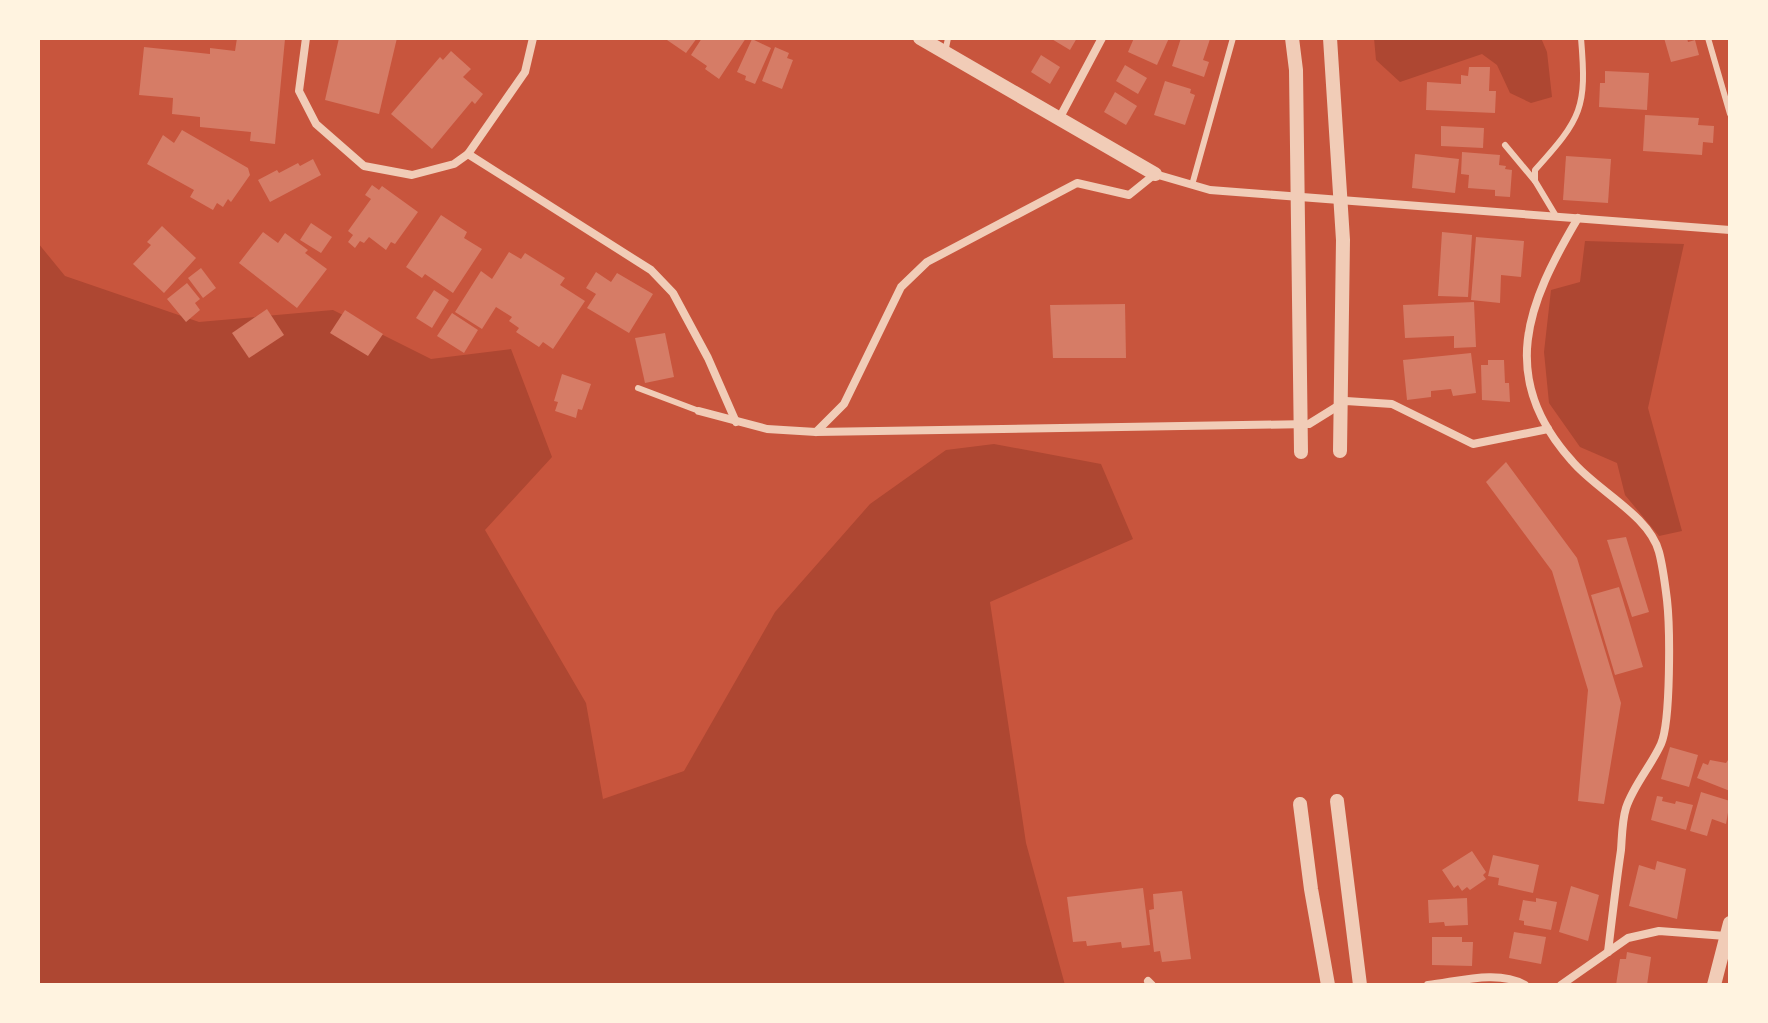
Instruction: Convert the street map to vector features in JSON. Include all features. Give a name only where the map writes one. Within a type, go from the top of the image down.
[{"type":"street","points":[[306,38],[299,91],[316,124],[364,166],[412,175],[454,164],[468,154],[525,72],[533,38]]},
{"type":"street","points":[[920,38],[947,46],[1059,119],[1155,174],[1210,190],[1730,230]]},
{"type":"street","points":[[1059,119],[1102,38]]},
{"type":"street","points":[[1292,38],[1296,70],[1301,452]]},
{"type":"street","points":[[1330,38],[1343,240],[1340,451]]},
{"type":"street","points":[[468,154],[651,270],[673,293],[708,358],[736,422]]},
{"type":"street","points":[[816,432],[844,404],[901,287],[927,262],[1077,183],[1129,195],[1155,174]]},
{"type":"street","points":[[1578,218],[1552,261],[1529,325],[1527,362],[1531,397],[1548,429],[1572,462],[1647,528],[1658,550],[1667,603],[1667,722],[1662,742],[1626,808],[1608,952]]},
{"type":"street","points":[[699,411],[767,429],[816,432],[1309,424],[1346,401],[1392,404],[1473,444],[1548,429]]},
{"type":"street","points":[[1337,801],[1360,985]]},
{"type":"street","points":[[1300,804],[1328,985]]},
{"type":"street","points":[[1561,985],[1628,938],[1659,931],[1728,930],[1714,985]]},
{"type":"street","points":[[1428,985],[1491,978],[1518,981],[1525,985]]},
{"type":"lane","points":[[1192,185],[1233,38]]},
{"type":"lane","points":[[1535,181],[1535,170],[1570,130],[1579,111],[1585,81],[1581,38]]},
{"type":"lane","points":[[1708,38],[1730,114]]},
{"type":"lane","points":[[1505,145],[1535,181],[1556,216]]},
{"type":"lane","points":[[638,388],[699,411]]},
{"type":"shaded area","points":[[1374,38],[1541,38],[1547,52],[1552,97],[1531,103],[1510,93],[1497,65],[1482,54],[1400,82],[1376,60]]},
{"type":"shaded area","points":[[1585,241],[1684,244],[1648,408],[1682,531],[1659,536],[1625,495],[1617,463],[1580,447],[1549,403],[1544,352],[1551,290],[1580,282]]},
{"type":"shaded area","points":[[38,243],[65,276],[199,322],[333,310],[431,359],[511,349],[552,457],[485,530],[586,703],[603,799],[684,771],[775,612],[870,504],[946,450],[994,444],[1101,464],[1133,539],[990,602],[1026,843],[1065,985],[38,985]]},
{"type":"building","points":[[237,38],[285,39],[275,144],[250,141],[251,132],[200,127],[200,117],[172,114],[173,98],[139,95],[144,47],[210,54],[210,48],[235,51]]},
{"type":"building","points":[[339,38],[397,38],[379,114],[325,100]]},
{"type":"building","points":[[668,38],[697,38],[686,53]]},
{"type":"building","points":[[702,38],[746,38],[719,79],[691,55]]},
{"type":"building","points":[[1050,38],[1077,38],[1070,50]]},
{"type":"building","points":[[1134,38],[1169,38],[1157,65],[1128,52]]},
{"type":"building","points":[[1181,38],[1210,39],[1203,60],[1209,62],[1204,77],[1172,66]]},
{"type":"building","points":[[1664,38],[1687,38],[1688,42],[1695,40],[1699,55],[1671,62]]},
{"type":"building","points":[[752,39],[771,48],[755,84],[737,72]]},
{"type":"building","points":[[775,47],[789,53],[787,58],[793,60],[782,89],[762,81]]},
{"type":"building","points":[[451,51],[471,69],[463,77],[483,94],[475,104],[472,101],[432,149],[391,114],[440,57],[443,60]]},
{"type":"building","points":[[1041,55],[1060,67],[1050,84],[1031,72]]},
{"type":"building","points":[[1125,65],[1147,78],[1138,94],[1116,81]]},
{"type":"building","points":[[1469,67],[1490,67],[1489,91],[1496,91],[1495,113],[1426,110],[1427,82],[1461,84],[1461,75],[1468,76]]},
{"type":"building","points":[[1605,71],[1649,73],[1647,110],[1599,107],[1600,83],[1605,83]]},
{"type":"building","points":[[1165,81],[1191,89],[1190,93],[1195,95],[1185,125],[1154,115]]},
{"type":"building","points":[[1115,92],[1137,106],[1126,125],[1104,112]]},
{"type":"building","points":[[1645,115],[1699,118],[1698,125],[1714,126],[1713,143],[1703,142],[1702,155],[1643,151]]},
{"type":"building","points":[[1441,126],[1484,128],[1483,148],[1441,146]]},
{"type":"building","points":[[182,130],[248,168],[250,175],[231,202],[228,199],[223,207],[217,203],[213,210],[190,197],[194,190],[147,164],[163,135],[174,143]]},
{"type":"building","points":[[1462,152],[1500,155],[1499,165],[1512,170],[1510,197],[1495,196],[1495,190],[1468,188],[1469,175],[1461,174]]},
{"type":"building","points":[[1415,154],[1459,159],[1455,193],[1412,188]]},
{"type":"building","points":[[1566,156],[1611,159],[1608,203],[1563,200]]},
{"type":"building","points":[[313,159],[321,175],[270,202],[258,180],[277,170],[279,173]]},
{"type":"building","points":[[372,185],[379,190],[382,186],[418,212],[395,244],[391,242],[386,250],[369,237],[364,243],[360,241],[355,248],[348,242],[353,235],[348,231],[371,199],[365,195]]},
{"type":"building","points":[[441,215],[467,232],[464,238],[482,249],[453,293],[425,274],[422,278],[406,267]]},
{"type":"building","points":[[311,223],[332,237],[321,253],[300,240]]},
{"type":"building","points":[[162,226],[196,258],[164,293],[133,264],[151,245],[147,242]]},
{"type":"building","points":[[263,232],[278,243],[285,233],[327,269],[297,308],[239,263]]},
{"type":"building","points":[[1442,232],[1472,235],[1468,297],[1438,296]]},
{"type":"building","points":[[1476,237],[1524,241],[1521,277],[1501,275],[1500,303],[1471,300]]},
{"type":"building","points":[[509,252],[521,259],[525,253],[565,278],[560,285],[585,301],[553,349],[543,342],[539,347],[516,332],[519,328],[509,321],[512,317],[496,307],[482,329],[455,312],[481,271],[492,279]]},
{"type":"building","points":[[201,268],[216,288],[203,298],[188,278]]},
{"type":"building","points":[[596,272],[611,282],[617,273],[653,294],[629,333],[587,308],[596,294],[586,288]]},
{"type":"building","points":[[187,283],[200,299],[195,303],[200,310],[186,322],[167,299]]},
{"type":"building","points":[[434,290],[449,300],[432,328],[416,318]]},
{"type":"building","points":[[1474,302],[1476,347],[1454,348],[1454,336],[1405,338],[1403,305]]},
{"type":"building","points":[[1125,304],[1126,358],[1053,358],[1050,305]]},
{"type":"building","points":[[267,309],[284,335],[249,358],[232,333]]},
{"type":"building","points":[[345,310],[383,334],[368,356],[330,333]]},
{"type":"building","points":[[452,313],[478,330],[464,353],[437,336]]},
{"type":"building","points":[[665,333],[674,377],[645,383],[635,338]]},
{"type":"building","points":[[1471,353],[1476,393],[1453,396],[1451,389],[1431,391],[1431,397],[1407,400],[1403,360]]},
{"type":"building","points":[[1488,360],[1504,360],[1510,402],[1482,400],[1481,365],[1488,365]]},
{"type":"building","points":[[562,374],[591,384],[576,418],[555,411],[558,402],[554,401]]},
{"type":"building","points":[[1506,462],[1577,558],[1621,703],[1604,804],[1578,801],[1588,690],[1552,571],[1486,482]]},
{"type":"building","points":[[1626,537],[1649,612],[1632,617],[1607,540]]},
{"type":"building","points":[[1619,587],[1643,667],[1615,675],[1591,595]]},
{"type":"building","points":[[1670,747],[1698,755],[1689,787],[1661,779]]},
{"type":"building","points":[[1710,760],[1730,761],[1730,791],[1697,778],[1703,763],[1708,765]]},
{"type":"building","points":[[1701,792],[1730,801],[1726,824],[1712,819],[1707,836],[1690,831]]},
{"type":"building","points":[[1657,796],[1663,797],[1662,801],[1693,805],[1686,830],[1651,820]]},
{"type":"building","points":[[1472,851],[1486,872],[1483,875],[1486,879],[1470,890],[1467,887],[1462,891],[1458,885],[1454,888],[1442,870]]},
{"type":"building","points":[[1493,855],[1539,865],[1533,893],[1498,885],[1499,878],[1488,876]]},
{"type":"building","points":[[1657,861],[1686,869],[1677,919],[1629,906],[1639,865],[1655,870]]},
{"type":"building","points":[[1571,886],[1599,895],[1588,941],[1559,932]]},
{"type":"building","points":[[1143,888],[1150,945],[1122,948],[1121,942],[1087,946],[1086,941],[1073,942],[1067,897]]},
{"type":"building","points":[[1182,891],[1191,959],[1162,962],[1160,951],[1154,952],[1149,910],[1154,909],[1153,894]]},
{"type":"building","points":[[1467,898],[1468,925],[1429,923],[1428,900]]},
{"type":"building","points":[[1536,898],[1557,902],[1551,930],[1524,925],[1524,921],[1519,920],[1523,900],[1536,902]]},
{"type":"building","points":[[1514,932],[1546,937],[1541,964],[1509,958]]},
{"type":"building","points":[[1432,937],[1462,937],[1462,942],[1473,942],[1472,966],[1432,965]]},
{"type":"building","points":[[1627,952],[1651,957],[1647,985],[1616,985],[1620,959],[1626,959]]}]
